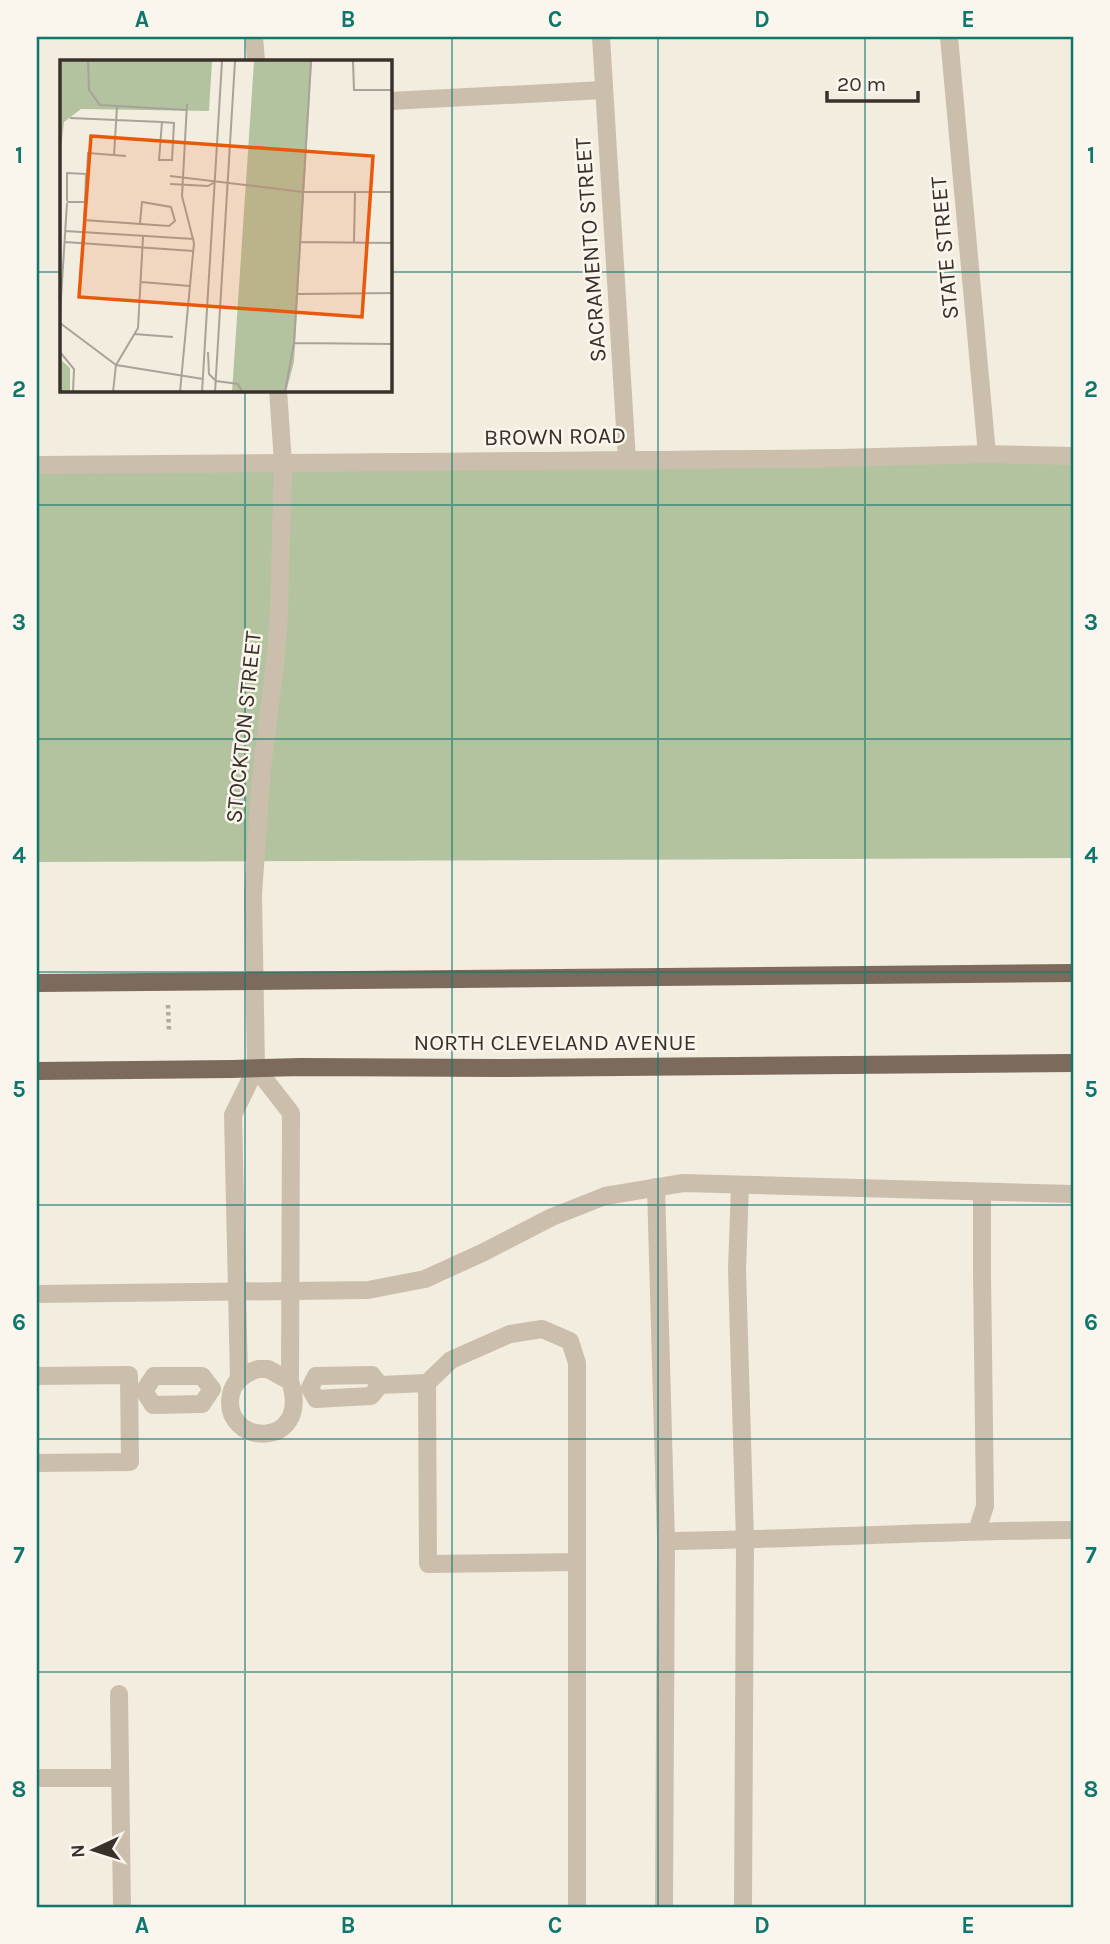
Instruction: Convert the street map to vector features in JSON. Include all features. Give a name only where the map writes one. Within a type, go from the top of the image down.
[{"type":"main road","points":[[37,983],[1073,973]]},
{"type":"main road","name":"NORTH CLEVELAND AVENUE","points":[[37,1072],[1073,1063]]},
{"type":"street","points":[[254,37],[256,60]]},
{"type":"street","name":"SACRAMENTO STREET","points":[[601,37],[627,460]]},
{"type":"street","name":"STATE STREET","points":[[949,37],[987,454]]},
{"type":"street","points":[[392,101],[604,90]]},
{"type":"street","name":"STOCKTON STREET","points":[[256,1068],[253,894],[262,767],[279,611],[283,463],[278,392]]},
{"type":"street","name":"BROWN ROAD","points":[[37,466],[802,459],[987,454],[1073,456]]},
{"type":"street","points":[[256,1068],[291,1113],[291,1291],[297,1386],[294,1410],[290,1420],[273,1433],[251,1432],[235,1419],[230,1398],[236,1383],[237,1292],[233,1115],[256,1068]]},
{"type":"street","points":[[37,1294],[368,1290],[425,1279],[552,1217],[605,1196],[683,1183],[1073,1194]]},
{"type":"street","points":[[740,1185],[737,1270],[744,1540],[743,1907]]},
{"type":"street","points":[[656,1187],[666,1541],[664,1907]]},
{"type":"street","points":[[977,1531],[985,1506],[982,1192]]},
{"type":"street","points":[[37,1376],[129,1375],[137,1391],[153,1405],[202,1404],[212,1389],[236,1383],[247,1372],[258,1369],[268,1369],[316,1399],[371,1396],[380,1384],[427,1383],[451,1360],[510,1334],[542,1329],[570,1341],[577,1363],[577,1907]]},
{"type":"street","points":[[37,1463],[130,1462],[137,1391],[154,1376],[202,1376],[212,1389]]},
{"type":"street","points":[[427,1383],[428,1563],[577,1562]]},
{"type":"street","points":[[666,1541],[1073,1530]]},
{"type":"street","points":[[120,1694],[122,1907]]},
{"type":"street","points":[[37,1779],[120,1778]]},
{"type":"path","points":[[168,997],[169,1032]]},
{"type":"green space","points":[[1073,447],[1073,858],[37,862],[37,457]]}]
